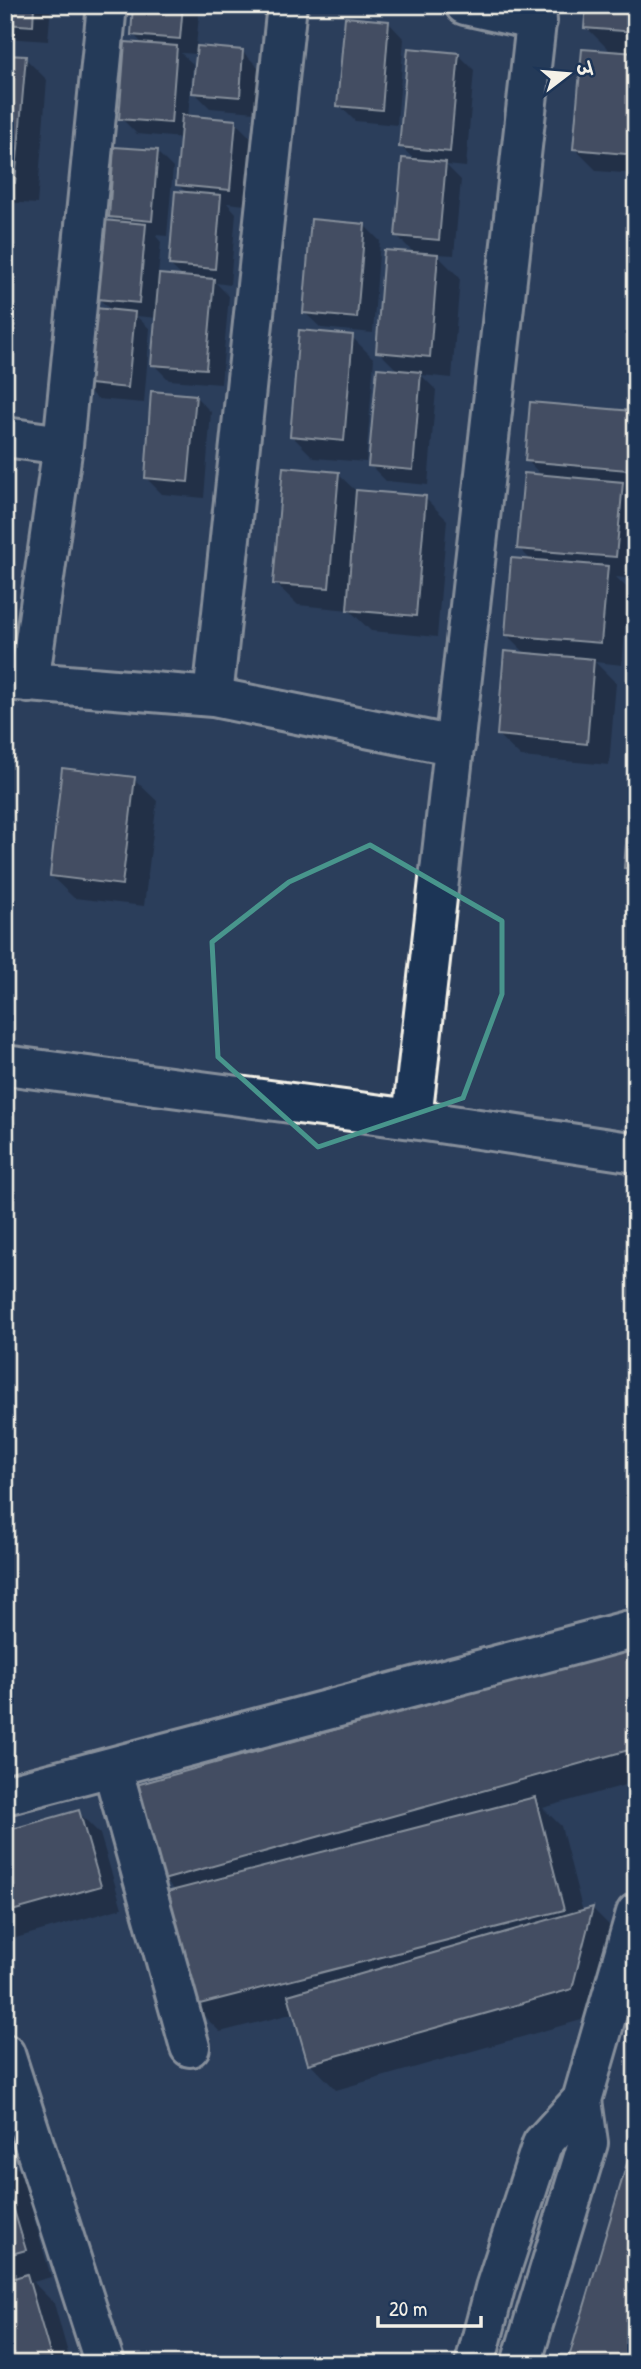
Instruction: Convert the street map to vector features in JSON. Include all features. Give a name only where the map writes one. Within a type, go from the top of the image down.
[{"type":"street","points":[[107,5],[63,444],[17,682],[212,697],[455,746]]},
{"type":"street","points":[[212,697],[286,5]]},
{"type":"street","points":[[412,1119],[537,13],[465,5]]},
{"type":"street","points":[[5,437],[63,444]]},
{"type":"street","points":[[5,1065],[412,1119],[636,1153]]},
{"type":"street","points":[[5,1795],[630,1630],[636,1631]]},
{"type":"street","points":[[112,1767],[190,2047]]},
{"type":"street","points":[[521,2364],[588,2143],[582,2100],[636,1913]]},
{"type":"street","points":[[5,2054],[104,2364]]},
{"type":"street","points":[[475,2364],[495,2288],[542,2144],[582,2100]]},
{"type":"highlighted area","points":[[370,845],[502,921],[502,994],[463,1098],[318,1147],[218,1057],[212,942],[289,882]]},
{"type":"building","points":[[5,5],[34,5],[33,26],[5,24]]},
{"type":"building","points":[[133,5],[183,5],[180,39],[131,35]]},
{"type":"building","points":[[586,5],[636,5],[636,32],[584,28]]},
{"type":"building","points":[[345,17],[389,21],[382,110],[337,106]]},
{"type":"building","points":[[125,42],[177,46],[171,123],[119,119]]},
{"type":"building","points":[[197,46],[243,50],[240,97],[192,93]]},
{"type":"building","points":[[408,48],[459,53],[450,152],[399,147]]},
{"type":"building","points":[[582,49],[636,53],[636,155],[573,149]]},
{"type":"building","points":[[5,55],[26,56],[15,183],[5,182]]},
{"type":"building","points":[[182,115],[236,120],[230,190],[176,185]]},
{"type":"building","points":[[114,147],[158,150],[152,221],[109,217]]},
{"type":"building","points":[[402,158],[446,162],[439,240],[395,236]]},
{"type":"building","points":[[175,191],[221,195],[215,269],[169,265]]},
{"type":"building","points":[[311,219],[365,224],[357,318],[303,313]]},
{"type":"building","points":[[103,220],[146,224],[139,303],[97,299]]},
{"type":"building","points":[[384,250],[438,254],[430,357],[376,352]]},
{"type":"building","points":[[159,274],[214,279],[206,369],[151,365]]},
{"type":"building","points":[[85,307],[135,312],[128,388],[80,383]]},
{"type":"building","points":[[299,330],[353,335],[344,441],[290,436]]},
{"type":"building","points":[[377,368],[421,372],[413,470],[368,466]]},
{"type":"building","points":[[151,391],[196,395],[188,482],[145,478]]},
{"type":"building","points":[[530,402],[632,411],[627,470],[525,461]]},
{"type":"building","points":[[283,467],[339,472],[329,588],[273,584]]},
{"type":"building","points":[[524,473],[623,482],[616,557],[517,549]]},
{"type":"building","points":[[356,490],[426,496],[416,616],[347,610]]},
{"type":"building","points":[[511,558],[608,566],[601,643],[505,635]]},
{"type":"building","points":[[504,651],[594,659],[587,744],[497,735]]},
{"type":"building","points":[[62,768],[135,777],[122,885],[50,876]]},
{"type":"building","points":[[629,806],[636,807],[636,869],[624,868]]},
{"type":"building","points":[[636,1646],[636,1748],[163,1880],[136,1785]]},
{"type":"building","points":[[535,1797],[564,1910],[192,2006],[163,1893]]},
{"type":"building","points":[[79,1810],[101,1886],[5,1913],[5,1831]]},
{"type":"building","points":[[593,1907],[572,1989],[308,2064],[288,1995]]},
{"type":"building","points":[[636,2133],[636,2364],[567,2364]]},
{"type":"building","points":[[5,2180],[26,2250],[5,2256]]},
{"type":"building","points":[[27,2274],[53,2364],[5,2364],[5,2281]]}]
